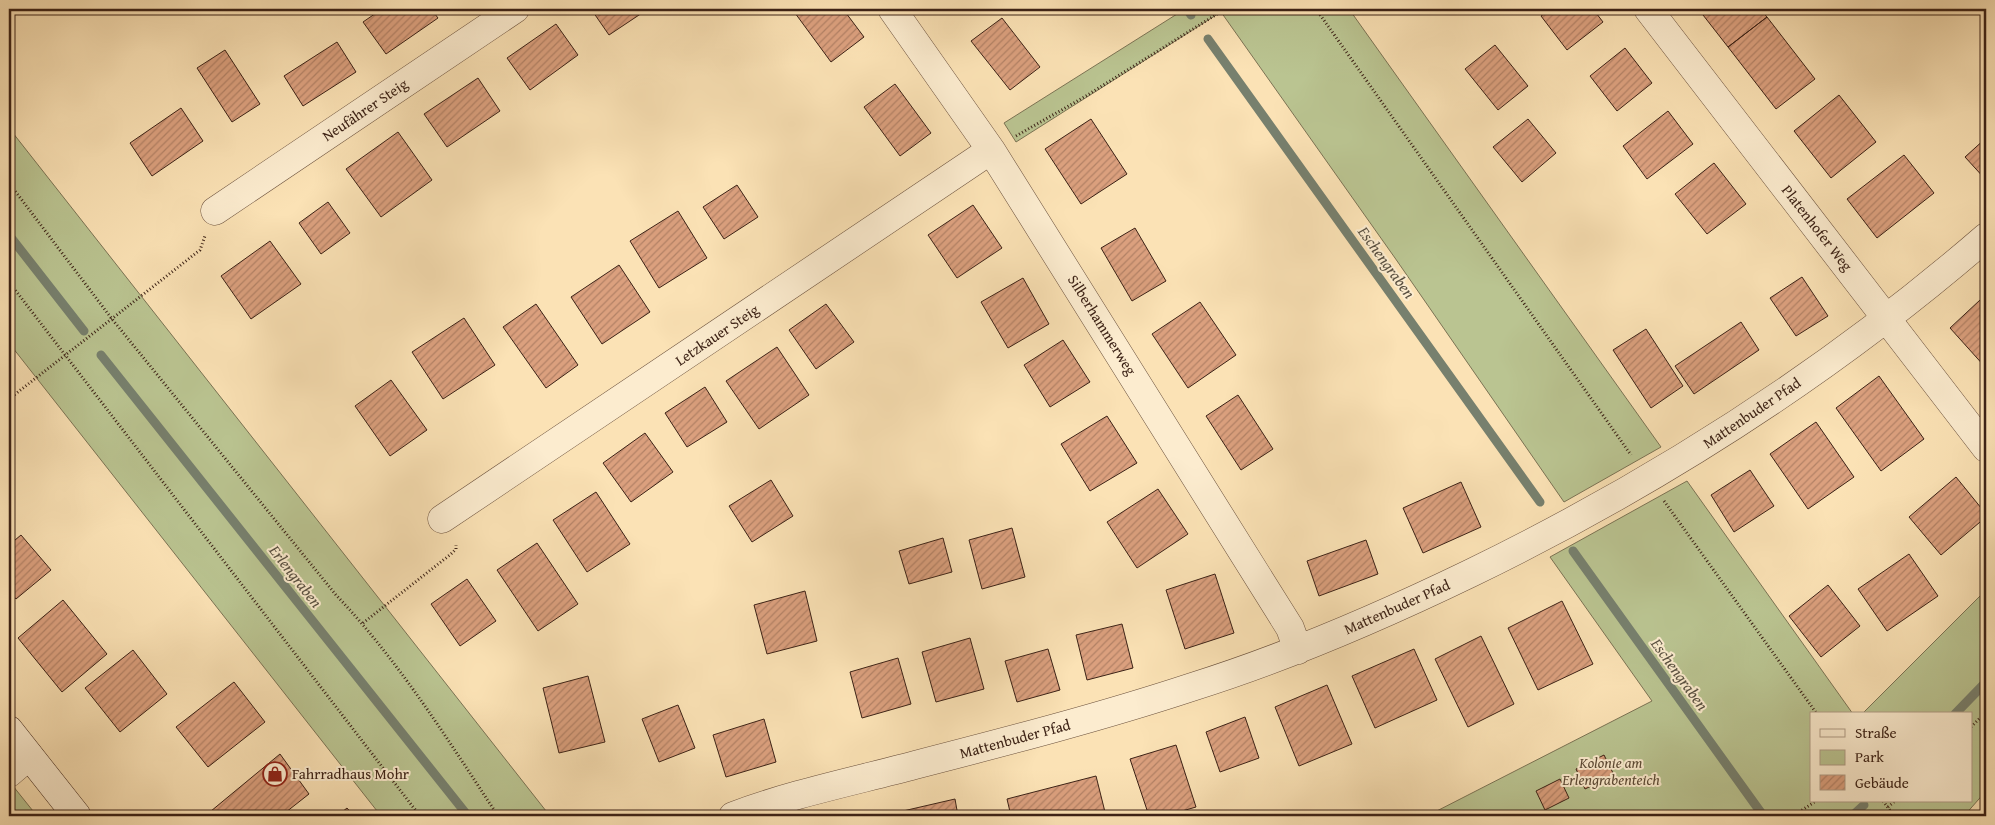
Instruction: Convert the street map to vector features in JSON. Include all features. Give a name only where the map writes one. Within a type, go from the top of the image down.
[{"type":"street","name":"Neufährer Steig","points":[[215,211],[515,9]]},
{"type":"street","name":"Silberhammerweg","points":[[892,9],[991,150],[1290,628],[1298,650]]},
{"type":"street","name":"Platenhofer Weg","points":[[1648,9],[1986,448]]},
{"type":"street","name":"Letzkauer Steig","points":[[442,518],[991,150]]},
{"type":"street","name":"Mattenbuder Pfad","points":[[733,816],[827,788],[1049,731],[1194,687],[1298,650],[1391,612],[1515,552],[1648,479],[1772,402],[1887,320],[1986,237]]},
{"type":"street","points":[[9,730],[19,765],[78,816]]},
{"type":"path","points":[[991,150],[1086,96],[1225,9]]},
{"type":"path","points":[[1316,9],[1648,479],[1816,712]]},
{"type":"path","points":[[9,183],[112,320],[336,595],[363,623],[438,725],[498,816]]},
{"type":"path","points":[[9,399],[200,250],[215,211]]},
{"type":"path","points":[[9,282],[420,816]]},
{"type":"path","points":[[363,623],[456,549],[456,538],[442,518]]},
{"type":"path","points":[[1972,726],[1986,712]]},
{"type":"path","points":[[1793,816],[1814,802]]},
{"type":"path","points":[[1884,802],[1894,816]]},
{"type":"path","points":[[1888,807],[1894,802]]},
{"type":"green space","points":[[1185,9],[1349,9],[1661,447],[1564,502],[1221,12],[1016,142],[1004,123]]},
{"type":"green space","points":[[9,128],[550,816],[381,816],[9,343]]},
{"type":"green space","name":"Kolonie am Erlengrabenteich","points":[[1687,481],[1852,712],[1810,712],[1810,802],[1972,802],[1972,712],[1864,712],[1986,590],[1986,791],[1964,816],[1427,816],[1652,701],[1550,557]]},
{"type":"green space","points":[[9,781],[37,816],[9,816]]},
{"type":"building","points":[[9,9],[14,9],[17,12],[9,18]]},
{"type":"building","points":[[382,9],[431,9],[438,18],[386,54],[363,22]]},
{"type":"building","points":[[591,9],[648,9],[609,35]]},
{"type":"building","points":[[800,9],[843,9],[864,37],[831,62],[795,13]]},
{"type":"building","points":[[1551,9],[1593,9],[1603,22],[1567,50],[1541,16]]},
{"type":"building","points":[[1712,9],[1760,9],[1767,17],[1728,47],[1703,15]]},
{"type":"building","points":[[1767,17],[1815,79],[1776,109],[1728,47]]},
{"type":"building","points":[[1002,18],[1040,67],[1010,90],[971,41]]},
{"type":"building","points":[[556,24],[578,55],[530,90],[507,58]]},
{"type":"building","points":[[337,42],[356,72],[303,106],[284,76]]},
{"type":"building","points":[[1495,45],[1528,86],[1498,110],[1465,69]]},
{"type":"building","points":[[1625,48],[1652,83],[1617,111],[1590,76]]},
{"type":"building","points":[[225,50],[260,104],[232,122],[197,68]]},
{"type":"building","points":[[478,78],[500,111],[447,147],[424,114]]},
{"type":"building","points":[[895,84],[931,133],[900,156],[864,107]]},
{"type":"building","points":[[1839,95],[1876,142],[1831,178],[1794,131]]},
{"type":"building","points":[[181,108],[203,141],[152,176],[130,143]]},
{"type":"building","points":[[1668,111],[1693,144],[1647,179],[1623,146]]},
{"type":"building","points":[[1091,119],[1127,174],[1081,204],[1045,149]]},
{"type":"building","points":[[1528,119],[1556,153],[1522,182],[1493,147]]},
{"type":"building","points":[[398,132],[432,180],[381,217],[346,169]]},
{"type":"building","points":[[1986,138],[1986,180],[1965,157]]},
{"type":"building","points":[[1904,155],[1934,193],[1877,238],[1847,199]]},
{"type":"building","points":[[1714,163],[1746,204],[1707,234],[1675,194]]},
{"type":"building","points":[[737,185],[758,217],[724,239],[703,207]]},
{"type":"building","points":[[328,202],[350,233],[321,254],[299,223]]},
{"type":"building","points":[[973,205],[1002,248],[957,278],[928,235]]},
{"type":"building","points":[[678,211],[707,258],[659,288],[630,241]]},
{"type":"building","points":[[1135,228],[1166,281],[1132,301],[1101,248]]},
{"type":"building","points":[[270,241],[301,284],[251,319],[221,276]]},
{"type":"building","points":[[619,265],[650,312],[602,344],[571,297]]},
{"type":"building","points":[[1802,277],[1828,316],[1796,336],[1770,298]]},
{"type":"building","points":[[1023,278],[1049,324],[1008,348],[981,302]]},
{"type":"building","points":[[1980,300],[1986,307],[1986,368],[1950,328]]},
{"type":"building","points":[[1200,302],[1236,355],[1188,388],[1152,334]]},
{"type":"building","points":[[536,304],[578,365],[546,388],[503,327]]},
{"type":"building","points":[[826,304],[854,342],[816,369],[789,330]]},
{"type":"building","points":[[464,318],[495,365],[443,399],[412,352]]},
{"type":"building","points":[[1741,322],[1759,350],[1694,394],[1675,366]]},
{"type":"building","points":[[1646,329],[1683,386],[1651,408],[1613,350]]},
{"type":"building","points":[[1063,340],[1090,382],[1050,407],[1024,365]]},
{"type":"building","points":[[777,347],[809,395],[759,429],[726,381]]},
{"type":"building","points":[[1879,376],[1924,439],[1881,471],[1836,408]]},
{"type":"building","points":[[391,380],[427,430],[390,456],[355,406]]},
{"type":"building","points":[[705,387],[727,422],[687,447],[665,413]]},
{"type":"building","points":[[1238,395],[1273,449],[1241,470],[1206,416]]},
{"type":"building","points":[[1107,416],[1137,463],[1090,491],[1061,444]]},
{"type":"building","points":[[1816,422],[1854,477],[1808,509],[1770,454]]},
{"type":"building","points":[[645,433],[673,472],[631,502],[603,463]]},
{"type":"building","points":[[1750,470],[1774,506],[1734,532],[1711,495]]},
{"type":"building","points":[[1956,477],[1986,514],[1986,517],[1941,555],[1909,517]]},
{"type":"building","points":[[771,480],[793,516],[752,542],[729,506]]},
{"type":"building","points":[[1461,482],[1481,527],[1423,553],[1403,508]]},
{"type":"building","points":[[1158,489],[1188,534],[1137,568],[1107,522]]},
{"type":"building","points":[[596,492],[630,544],[587,572],[553,520]]},
{"type":"building","points":[[1012,528],[1025,577],[982,589],[969,540]]},
{"type":"building","points":[[21,535],[51,570],[16,599],[9,591],[9,545]]},
{"type":"building","points":[[943,538],[952,572],[909,584],[899,551]]},
{"type":"building","points":[[1366,540],[1378,574],[1319,596],[1307,561]]},
{"type":"building","points":[[537,543],[578,604],[538,631],[497,570]]},
{"type":"building","points":[[1909,554],[1938,596],[1887,631],[1858,589]]},
{"type":"building","points":[[1215,574],[1234,633],[1185,649],[1166,590]]},
{"type":"building","points":[[467,579],[496,621],[460,646],[431,604]]},
{"type":"building","points":[[1828,585],[1860,626],[1821,657],[1789,616]]},
{"type":"building","points":[[805,591],[817,641],[767,654],[754,605]]},
{"type":"building","points":[[63,600],[107,654],[62,692],[18,638]]},
{"type":"building","points":[[1562,601],[1593,664],[1538,690],[1508,628]]},
{"type":"building","points":[[1122,624],[1133,668],[1087,680],[1076,635]]},
{"type":"building","points":[[1481,636],[1514,704],[1468,727],[1435,659]]},
{"type":"building","points":[[970,638],[984,689],[936,702],[922,652]]},
{"type":"building","points":[[1048,649],[1060,690],[1017,702],[1005,661]]},
{"type":"building","points":[[1414,649],[1437,700],[1375,728],[1352,676]]},
{"type":"building","points":[[133,650],[167,694],[120,732],[85,688]]},
{"type":"building","points":[[898,658],[911,704],[862,718],[850,672]]},
{"type":"building","points":[[588,676],[605,742],[559,753],[543,688]]},
{"type":"building","points":[[234,682],[265,722],[208,767],[176,727]]},
{"type":"building","points":[[1327,685],[1352,744],[1299,766],[1275,707]]},
{"type":"building","points":[[678,705],[695,748],[659,762],[642,719]]},
{"type":"building","points":[[1245,717],[1259,758],[1220,772],[1206,732]]},
{"type":"building","points":[[764,719],[776,762],[726,777],[713,735]]},
{"type":"building","points":[[1176,745],[1196,807],[1165,816],[1149,816],[1130,759]]},
{"type":"building","name":"Fahrradhaus Mohr","points":[[280,754],[309,794],[281,816],[205,816]]},
{"type":"building","points":[[1604,755],[1614,775],[1585,789],[1576,769]]},
{"type":"building","points":[[1096,776],[1106,816],[1011,816],[1007,799]]},
{"type":"building","points":[[1560,779],[1569,798],[1545,810],[1536,791]]},
{"type":"building","points":[[955,799],[958,816],[891,816],[890,814]]},
{"type":"building","points":[[347,808],[354,816],[337,816]]},
{"type":"waterway","name":"Eschengraben","points":[[1187,9],[1191,15]]},
{"type":"waterway","name":"Eschengraben","points":[[1208,39],[1540,502]]},
{"type":"waterway","name":"Erlengraben","points":[[9,235],[84,331]]},
{"type":"waterway","name":"Erlengraben","points":[[101,355],[468,816]]},
{"type":"waterway","name":"Eschengraben","points":[[1573,551],[1762,814]]},
{"type":"waterway","points":[[1957,712],[1986,682]]},
{"type":"waterway","points":[[1852,816],[1864,805]]},
{"type":"place","name":"Fahrradhaus Mohr","points":[[275,774]]}]
